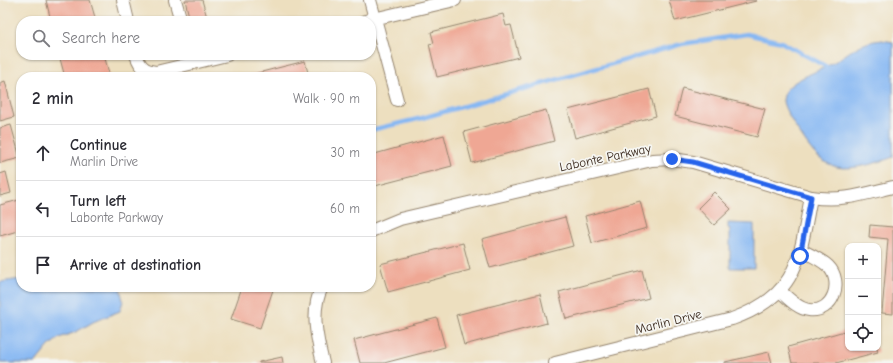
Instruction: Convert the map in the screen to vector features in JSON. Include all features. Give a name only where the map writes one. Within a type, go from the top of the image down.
[{"type":"street","points":[[123,0],[127,16]]},
{"type":"street","points":[[175,0],[180,16]]},
{"type":"street","points":[[370,0],[370,16]]},
{"type":"street","points":[[376,19],[455,0]]},
{"type":"street","points":[[376,38],[396,100]]},
{"type":"street","points":[[138,60],[142,67],[149,72]]},
{"type":"street","points":[[156,72],[187,60]]},
{"type":"street","name":"Labonte Parkway","points":[[376,229],[400,219],[652,160],[672,159],[693,162],[811,197],[835,200],[893,187]]},
{"type":"street","name":"Marlin Drive","points":[[555,363],[732,319],[747,314],[769,300],[780,291],[796,265],[801,250],[811,197]]},
{"type":"street","points":[[780,291],[793,302],[809,310],[816,310],[824,306],[835,294],[836,287],[831,270],[827,265],[801,250]]},
{"type":"street","points":[[320,292],[317,303],[316,327],[323,363]]},
{"type":"water","points":[[882,40],[893,42],[893,157],[857,167],[837,167],[823,161],[816,155],[797,129],[784,106],[783,100],[786,91],[795,82],[831,64],[860,46]]},
{"type":"water","points":[[728,223],[754,224],[754,268],[730,268],[730,229],[728,228]]},
{"type":"water","points":[[16,280],[16,292],[121,292],[123,301],[120,311],[93,322],[76,332],[59,338],[49,346],[35,363],[0,363],[0,282]]},
{"type":"building","points":[[46,0],[90,0],[95,16],[50,16]]},
{"type":"building","points":[[185,0],[202,0],[207,16],[189,16]]},
{"type":"building","points":[[669,0],[756,0],[756,1],[675,21]]},
{"type":"building","points":[[503,14],[506,26],[511,25],[519,57],[437,77],[429,44],[434,43],[431,32]]},
{"type":"building","points":[[60,60],[105,60],[109,72],[64,72]]},
{"type":"building","points":[[305,61],[308,72],[262,72]]},
{"type":"building","points":[[5,81],[14,117],[0,121],[0,83]]},
{"type":"building","points":[[682,88],[765,109],[757,137],[675,116]]},
{"type":"building","points":[[649,89],[656,116],[575,138],[568,110]]},
{"type":"building","points":[[546,110],[554,141],[472,163],[464,132]]},
{"type":"building","points":[[11,125],[16,143],[16,159],[0,163],[0,128]]},
{"type":"building","points":[[444,135],[452,166],[376,186],[376,154]]},
{"type":"building","points":[[6,172],[11,193],[0,196],[0,174]]},
{"type":"building","points":[[714,192],[731,209],[714,225],[698,208]]},
{"type":"building","points":[[16,201],[16,231],[0,236],[0,205]]},
{"type":"building","points":[[640,201],[647,228],[592,243],[585,216]]},
{"type":"building","points":[[565,217],[573,246],[490,268],[482,239]]},
{"type":"building","points":[[870,225],[893,227],[893,314],[882,313],[888,239],[869,237]]},
{"type":"building","points":[[463,243],[470,270],[388,292],[380,264]]},
{"type":"building","points":[[642,270],[649,298],[566,319],[559,292]]},
{"type":"building","points":[[240,292],[272,292],[260,328],[231,319]]},
{"type":"building","points":[[540,294],[547,323],[464,345],[456,315]]},
{"type":"building","points":[[437,318],[445,347],[384,363],[360,363],[354,340]]},
{"type":"building","points":[[845,331],[845,351],[878,352],[836,363],[792,363],[788,347]]},
{"type":"building","points":[[769,352],[772,363],[725,363],[725,362]]},
{"type":"building","points":[[282,357],[283,363],[259,363],[259,362]]},
{"type":"waterway","points":[[376,129],[422,118],[682,44],[747,34],[781,42],[827,67]]},
{"type":"route","points":[[672,159],[693,162],[811,197],[800,256]]}]
